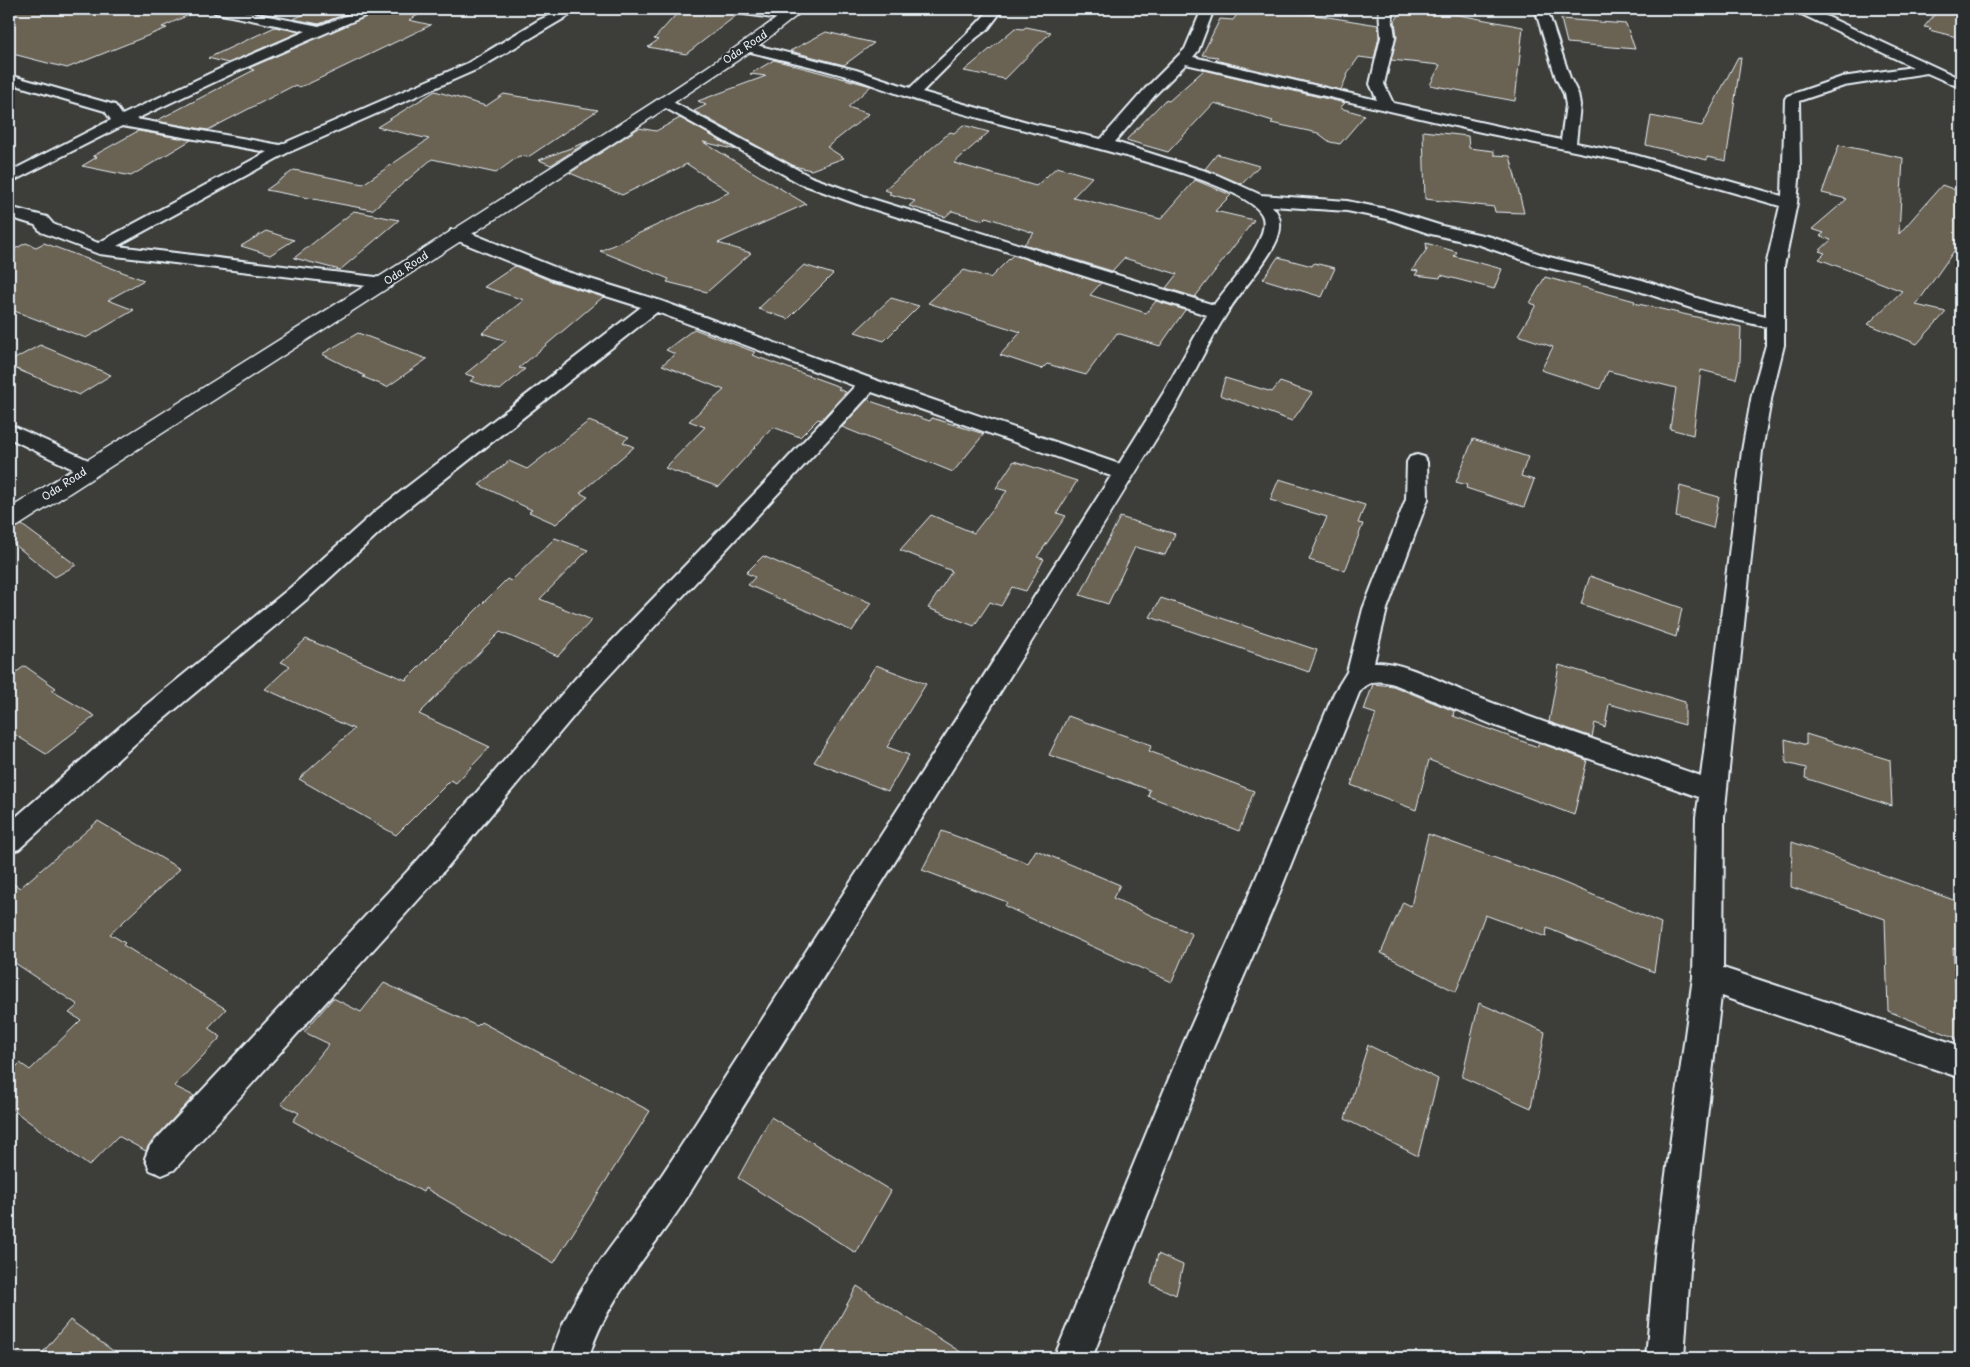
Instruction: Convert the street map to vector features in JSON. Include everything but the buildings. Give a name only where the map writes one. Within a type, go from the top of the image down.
[{"type":"street","points":[[216,9],[318,30]]},
{"type":"street","points":[[9,178],[120,121],[318,30],[375,9]]},
{"type":"street","points":[[100,249],[282,150],[473,66],[544,23],[574,9]]},
{"type":"street","points":[[736,9],[794,13]]},
{"type":"street","points":[[912,94],[971,35],[983,26],[997,9]]},
{"type":"street","points":[[1105,144],[1150,92],[1184,59],[1195,44],[1208,9]]},
{"type":"street","points":[[1385,9],[1388,37],[1377,84],[1388,105]]},
{"type":"street","points":[[1541,9],[1563,78],[1571,94],[1573,106],[1568,144]]},
{"type":"street","points":[[1801,9],[1961,84]]},
{"type":"street","name":"Oda Road","points":[[9,520],[88,468],[384,283],[748,47],[794,13]]},
{"type":"street","points":[[748,47],[850,73],[912,94],[1031,128],[1105,144],[1209,177],[1258,200],[1347,206],[1390,215],[1437,230],[1485,240],[1543,261],[1636,284],[1706,307],[1774,324]]},
{"type":"street","points":[[1184,59],[1481,128],[1630,158],[1789,203]]},
{"type":"street","points":[[1665,1358],[1672,1255],[1708,977],[1710,817],[1752,452],[1762,394],[1775,345],[1775,266],[1789,203],[1792,169],[1792,99],[1810,92],[1868,77],[1930,69]]},
{"type":"street","points":[[9,79],[110,108],[120,121],[282,150]]},
{"type":"street","points":[[1352,97],[1377,84]]},
{"type":"street","points":[[662,102],[805,180],[863,201],[1218,312]]},
{"type":"street","points":[[570,1358],[573,1346],[593,1302],[674,1188],[917,800],[983,701],[1174,392],[1218,312],[1269,241],[1273,225],[1270,213],[1258,200]]},
{"type":"street","points":[[9,212],[41,222],[47,228],[100,249],[384,283]]},
{"type":"street","points":[[458,234],[558,275],[655,305],[868,384],[1124,473]]},
{"type":"street","points":[[9,840],[138,726],[298,594],[385,515],[655,305]]},
{"type":"street","points":[[162,1158],[407,892],[584,686],[768,493],[868,384]]},
{"type":"street","points":[[9,430],[88,468]]},
{"type":"street","points":[[1073,1358],[1195,1052],[1260,904],[1342,703],[1358,676],[1375,609],[1417,499],[1417,462]]},
{"type":"street","points":[[1358,676],[1368,672],[1395,675],[1497,717],[1713,791]]},
{"type":"street","points":[[1708,977],[1961,1062]]}]
